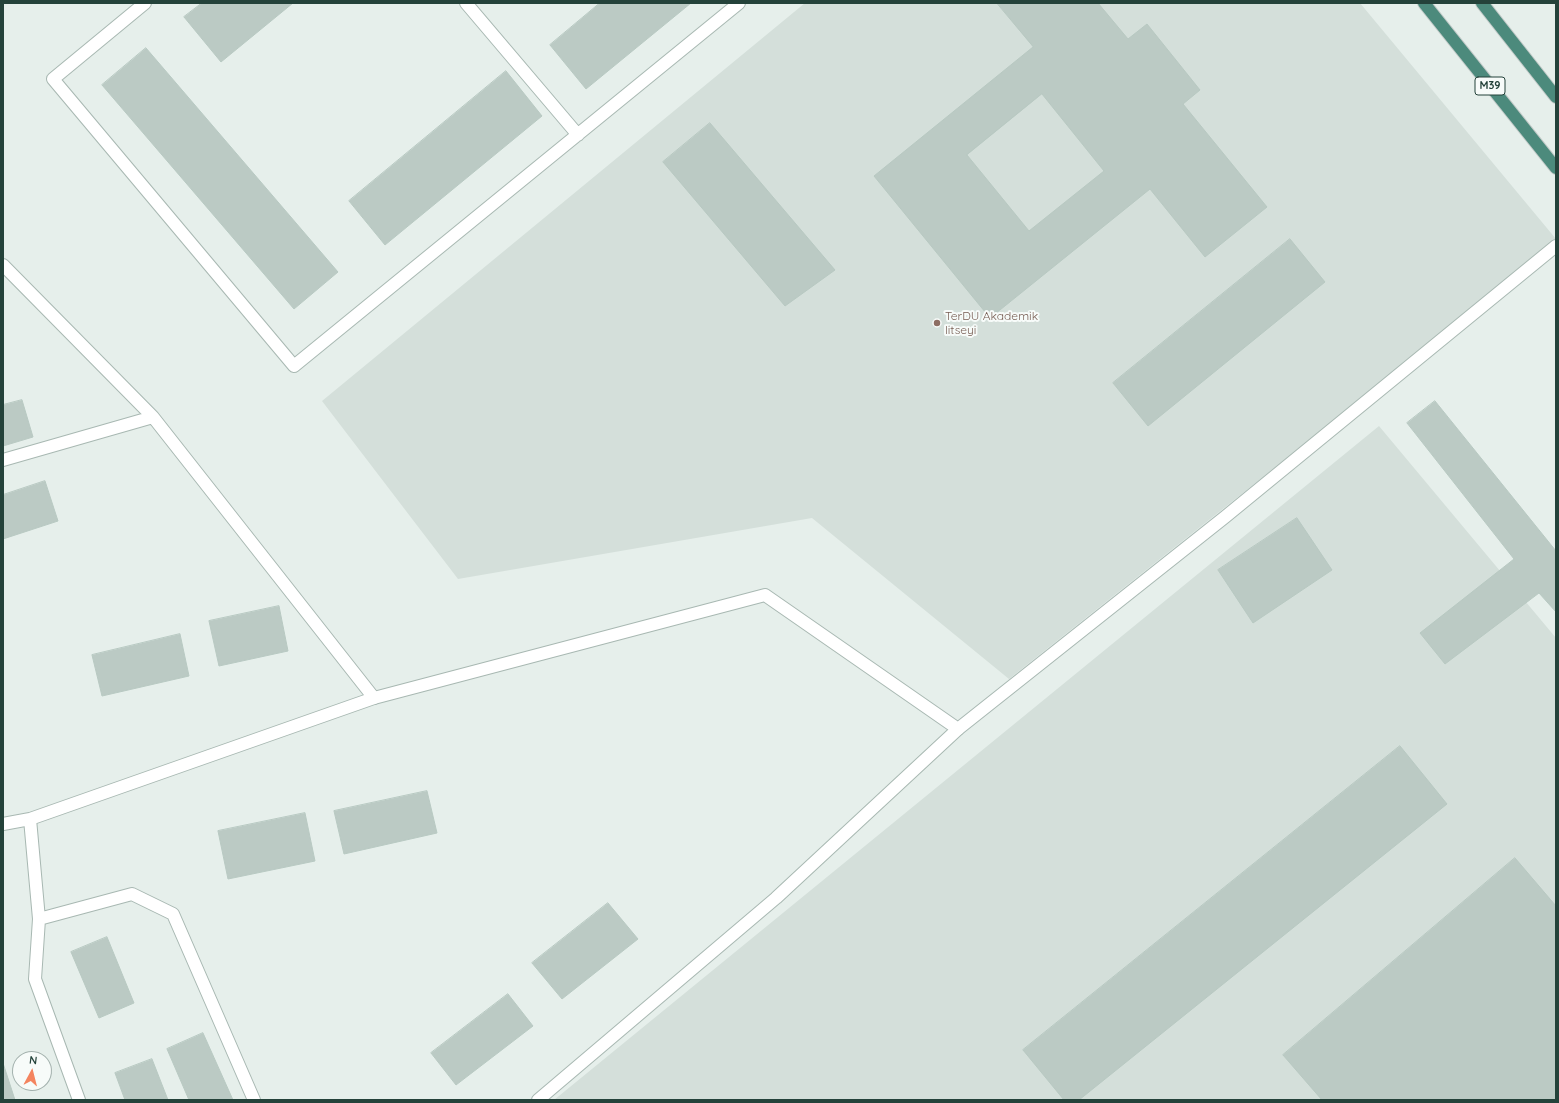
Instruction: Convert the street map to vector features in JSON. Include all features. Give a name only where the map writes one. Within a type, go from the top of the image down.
[{"type":"highway","name":"M39","points":[[1424,3],[1556,168]]},
{"type":"highway","points":[[1482,3],[1556,97]]},
{"type":"street","points":[[145,3],[53,79],[294,366],[739,3]]},
{"type":"street","points":[[466,3],[578,135]]},
{"type":"street","points":[[538,1100],[776,898],[958,729],[1225,516],[1556,246]]},
{"type":"street","points":[[3,265],[153,417],[374,698]]},
{"type":"street","points":[[3,460],[153,417]]},
{"type":"street","points":[[3,824],[30,819],[374,698],[765,595],[958,729]]},
{"type":"street","points":[[30,819],[39,919],[35,979],[79,1100]]},
{"type":"street","points":[[39,919],[132,894],[173,914],[254,1100]]},
{"type":"shaded area","name":"TerDU Akademik litseyi","points":[[805,3],[1360,3],[1556,239],[1556,244],[1009,679],[812,518],[458,579],[322,401]]},
{"type":"shaded area","points":[[1379,426],[1556,638],[1556,1100],[554,1100]]},
{"type":"building","points":[[202,3],[293,3],[221,62],[184,17]]},
{"type":"building","points":[[600,3],[691,3],[586,89],[550,45]]},
{"type":"building","points":[[997,3],[1098,3],[1128,39],[1147,24],[1200,90],[1183,104],[1267,207],[1205,257],[1150,189],[990,318],[874,176],[1033,47]],"holes":[[[1042,94],[1104,171],[1029,231],[967,155]]]},
{"type":"building","points":[[146,48],[338,272],[294,309],[102,85]]},
{"type":"building","points":[[506,71],[542,116],[385,245],[349,201]]},
{"type":"building","points":[[710,123],[835,270],[785,306],[663,162]]},
{"type":"building","points":[[1290,239],[1325,282],[1148,426],[1113,383]]},
{"type":"building","points":[[22,400],[33,437],[3,446],[3,405]]},
{"type":"building","points":[[1435,401],[1556,551],[1556,612],[1539,593],[1445,664],[1420,633],[1514,559],[1407,423]]},
{"type":"building","points":[[45,481],[58,521],[3,539],[3,495]]},
{"type":"building","points":[[1297,518],[1332,570],[1253,623],[1218,570]]},
{"type":"building","points":[[279,606],[288,651],[219,666],[209,621]]},
{"type":"building","points":[[180,634],[189,676],[102,696],[92,655]]},
{"type":"building","points":[[1400,746],[1447,804],[1079,1100],[1064,1100],[1023,1050]]},
{"type":"building","points":[[427,791],[437,833],[344,854],[334,811]]},
{"type":"building","points":[[305,813],[315,861],[228,879],[218,831]]},
{"type":"building","points":[[1515,858],[1556,906],[1556,1100],[1322,1100],[1283,1055]]},
{"type":"building","points":[[608,903],[638,939],[562,999],[532,963]]},
{"type":"building","points":[[107,937],[134,1003],[99,1018],[71,952]]},
{"type":"building","points":[[508,994],[533,1026],[456,1085],[431,1053]]},
{"type":"building","points":[[203,1033],[233,1100],[189,1100],[167,1049]]},
{"type":"building","points":[[152,1059],[168,1100],[125,1100],[115,1073]]},
{"type":"building","points":[[3,1063],[15,1100],[3,1100]]},
{"type":"place","name":"TerDU Akademik litseyi","points":[[937,323]]}]
